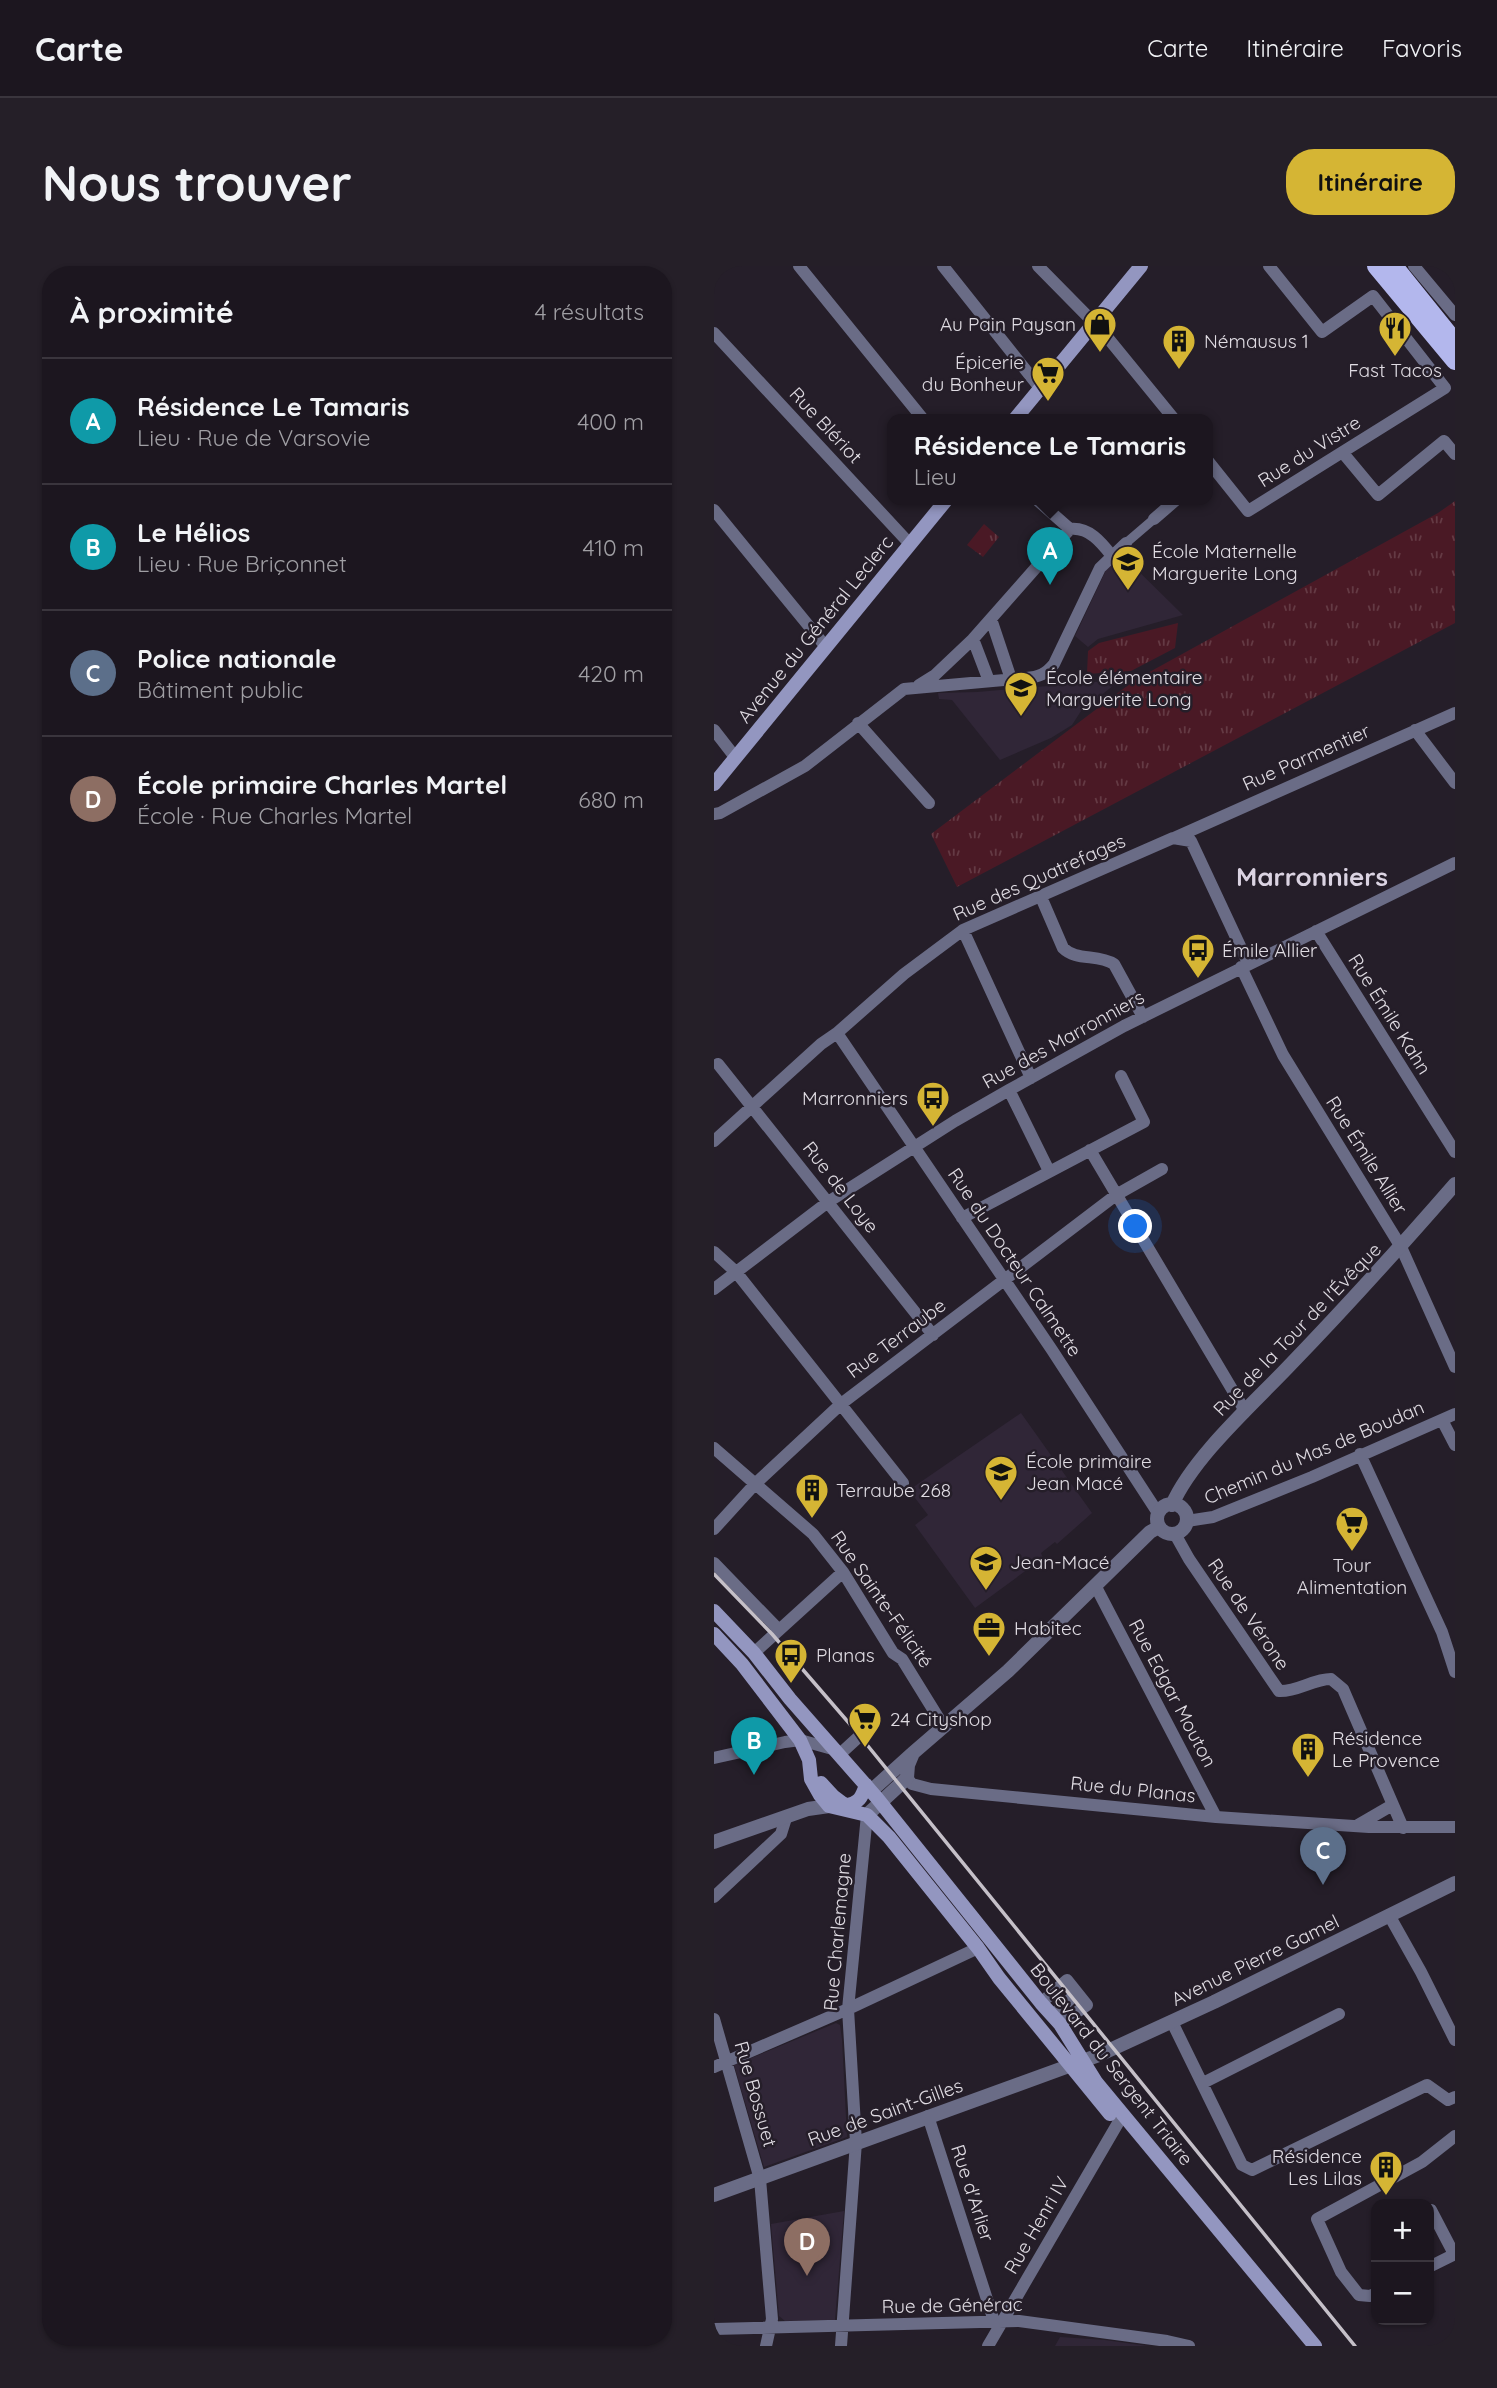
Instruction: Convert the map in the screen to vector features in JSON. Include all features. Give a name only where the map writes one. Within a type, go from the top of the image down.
[{"type":"main road","points":[[1019,414],[1141,266]]},
{"type":"main road","points":[[1377,266],[1455,361]]},
{"type":"main road","points":[[1394,266],[1455,342]]},
{"type":"main road","points":[[1412,267],[1455,331]]},
{"type":"main road","name":"Avenue du Général Leclerc","points":[[714,784],[942,505]]},
{"type":"main road","name":"Boulevard du Sergent Triaire","points":[[714,1611],[754,1653],[790,1699],[881,1802],[1056,2020],[1076,2064],[1118,2123],[1303,2346]]},
{"type":"main road","points":[[714,1633],[742,1664],[800,1740],[821,1783],[845,1805]]},
{"type":"main road","points":[[809,1760],[811,1779],[829,1806],[867,1815]]},
{"type":"main road","points":[[829,1806],[856,1802],[869,1788]]},
{"type":"main road","name":"Boulevard du Sergent Triaire","points":[[867,1815],[889,1838],[999,1978],[1076,2064],[1096,2082],[1315,2346]]},
{"type":"street","points":[[799,266],[919,414]]},
{"type":"street","points":[[943,266],[1040,388]]},
{"type":"street","points":[[1038,266],[1094,321],[1170,414]]},
{"type":"street","name":"Rue du Vistre","points":[[1213,472],[1248,511],[1445,388],[1374,296],[1322,332],[1269,266]]},
{"type":"street","points":[[1412,267],[1455,315]]},
{"type":"street","name":"Rue Blériot","points":[[714,333],[909,543]]},
{"type":"street","points":[[1343,453],[1378,495],[1444,441],[1455,454]]},
{"type":"street","points":[[1043,505],[1070,529]]},
{"type":"street","points":[[714,814],[805,766],[904,689],[1038,677],[1047,672],[1054,664],[1100,568],[1170,505]]},
{"type":"street","points":[[714,510],[825,647]]},
{"type":"street","points":[[915,686],[936,675],[973,639],[1070,529],[1080,528],[1091,534],[1112,556]]},
{"type":"street","points":[[991,619],[1009,673]]},
{"type":"street","points":[[973,639],[989,681]]},
{"type":"street","name":"Rue Parmentier","points":[[1173,838],[1455,713]]},
{"type":"street","points":[[858,723],[929,803]]},
{"type":"street","points":[[714,730],[735,757]]},
{"type":"street","points":[[1415,730],[1455,783]]},
{"type":"street","points":[[1173,838],[1191,841],[1245,965]]},
{"type":"street","name":"Rue des Quatrefages","points":[[714,1141],[821,1044],[904,974],[963,930],[1173,838]]},
{"type":"street","name":"Rue des Marronniers","points":[[714,1289],[828,1202],[1009,1090],[1245,965],[1455,863]]},
{"type":"street","points":[[1041,897],[1063,948],[1068,953],[1107,960],[1114,964],[1143,1017]]},
{"type":"street","points":[[963,930],[1031,1078]]},
{"type":"street","name":"Rue Émile Kahn","points":[[1316,931],[1455,1152]]},
{"type":"street","name":"Rue Émile Allier","points":[[1245,965],[1283,1055],[1401,1247],[1455,1367]]},
{"type":"street","name":"Rue du Docteur Calmette","points":[[837,1033],[1151,1500],[1159,1520]]},
{"type":"street","name":"Rue de Loye","points":[[718,1064],[933,1335]]},
{"type":"street","points":[[962,1218],[1144,1122],[1121,1076]]},
{"type":"street","points":[[1009,1090],[1049,1171]]},
{"type":"street","points":[[1090,1150],[1244,1413]]},
{"type":"street","name":"Rue Terraube","points":[[714,1529],[755,1484],[841,1404],[1116,1195],[1162,1169]]},
{"type":"street","name":"Rue de la Tour de l'Évêque","points":[[1172,1504],[1177,1493],[1215,1443],[1401,1247],[1455,1184]]},
{"type":"street","points":[[714,1252],[736,1272],[903,1483]]},
{"type":"street","name":"Chemin du Mas de Boudan","points":[[1186,1521],[1213,1517],[1312,1477],[1455,1413]]},
{"type":"street","points":[[1442,1420],[1455,1446]]},
{"type":"street","name":"Rue Sainte-Félicité","points":[[714,1448],[813,1534],[843,1572],[893,1653],[901,1659],[944,1727]]},
{"type":"street","points":[[1360,1454],[1442,1632],[1455,1672]]},
{"type":"street","points":[[869,1788],[914,1753],[1008,1671],[1150,1532],[1164,1507],[1172,1504],[1185,1512],[1183,1530],[1175,1534],[1166,1533],[1159,1520]]},
{"type":"street","name":"Rue de Vérone","points":[[1175,1534],[1189,1559],[1279,1691],[1288,1692],[1320,1679],[1331,1679],[1343,1689],[1403,1828]]},
{"type":"street","points":[[714,1563],[779,1630]]},
{"type":"street","points":[[754,1653],[843,1572]]},
{"type":"street","name":"Rue Edgar Mouton","points":[[1096,1587],[1216,1817]]},
{"type":"street","points":[[714,1758],[800,1740],[838,1752],[864,1732]]},
{"type":"street","points":[[867,1815],[907,1778],[908,1765],[914,1753]]},
{"type":"street","name":"Rue du Planas","points":[[907,1778],[912,1784],[931,1789],[1216,1817],[1403,1828],[1455,1827]]},
{"type":"street","points":[[1358,1825],[1392,1803],[1408,1816],[1438,1826]]},
{"type":"street","points":[[714,1842],[812,1808],[829,1806]]},
{"type":"street","name":"Rue Charlemagne","points":[[841,2346],[856,2142],[848,2009],[867,1815]]},
{"type":"street","points":[[714,1897],[781,1834],[786,1818]]},
{"type":"street","name":"Avenue Pierre Gamel","points":[[1076,2064],[1172,2022],[1455,1883]]},
{"type":"street","points":[[1389,1914],[1455,2040]]},
{"type":"street","points":[[714,2067],[848,2009],[978,1948]]},
{"type":"street","name":"Boulevard du Sergent Triaire","points":[[1041,2003],[1067,1980],[1087,2005],[1056,2020]]},
{"type":"street","points":[[1056,2020],[1077,1993]]},
{"type":"street","points":[[1203,2083],[1339,2014]]},
{"type":"street","name":"Rue Bossuet","points":[[714,2019],[760,2179],[772,2319],[766,2346]]},
{"type":"street","points":[[1172,2022],[1242,2165],[1252,2170],[1427,2085],[1448,2100],[1455,2097]]},
{"type":"street","name":"Rue de Saint-Gilles","points":[[714,2195],[1076,2064]]},
{"type":"street","name":"Rue d'Arlier","points":[[928,2116],[998,2321]]},
{"type":"street","name":"Rue Henri IV","points":[[988,2346],[998,2321],[1118,2123]]},
{"type":"street","points":[[1371,2296],[1359,2295],[1341,2272],[1317,2219],[1422,2162],[1455,2136]]},
{"type":"street","points":[[1434,2216],[1455,2254],[1434,2264]]},
{"type":"street","name":"Rue de Générac","points":[[714,2329],[1019,2321],[1189,2346]]},
{"type":"shaded area","name":"École Maternelle Marguerite Long","points":[[1121,554],[1183,615],[1098,639],[1088,647],[1075,636],[1107,568]]},
{"type":"shaded area","name":"École élémentaire Marguerite Long","points":[[1107,678],[1123,678],[1081,711],[1072,725],[1051,738],[1000,760],[952,700],[939,699],[938,693],[1106,681]]},
{"type":"shaded area","name":"École primaire Jean Macé","points":[[1021,1413],[1092,1513],[1057,1544],[1055,1542],[1041,1553],[1043,1558],[975,1608],[915,1525],[928,1515],[909,1490]]},
{"type":"shaded area","points":[[836,2023],[840,2025],[842,2039],[847,2137],[764,2167],[734,2065]]},
{"type":"shaded area","points":[[844,2211],[835,2320],[785,2321],[779,2316],[771,2224]]},
{"type":"shaded area","points":[[1060,2337],[1105,2340],[1148,2346],[1055,2346]]},
{"type":"green space","points":[[1455,501],[1455,623],[957,887],[931,834],[1135,680],[1438,513]]},
{"type":"green space","points":[[984,524],[999,537],[983,557],[967,545]]},
{"type":"green space","points":[[1178,623],[1175,648],[1131,671],[1087,674],[1088,651],[1099,643]]},
{"type":"railway","points":[[714,1574],[772,1634],[855,1730],[1355,2346]]},
{"type":"place","name":"Au Pain Paysan","points":[[1100,354]]},
{"type":"place","name":"Fast Tacos","points":[[1395,358]]},
{"type":"place","name":"Némausus 1","points":[[1179,371]]},
{"type":"place","name":"Épicerie du Bonheur","points":[[1048,403]]},
{"type":"place","name":"Résidence Le Tamaris","points":[[1050,585]]},
{"type":"place","name":"École Maternelle Marguerite Long","points":[[1128,592]]},
{"type":"place","name":"École élémentaire Marguerite Long","points":[[1021,718]]},
{"type":"place","name":"Émile Allier","points":[[1198,980]]},
{"type":"place","name":"Marronniers","points":[[933,1128]]},
{"type":"place","name":"École primaire Jean Macé","points":[[1001,1502]]},
{"type":"place","name":"Terraube 268","points":[[812,1520]]},
{"type":"place","name":"Tour Alimentation","points":[[1352,1553]]},
{"type":"place","name":"Jean-Macé","points":[[986,1592]]},
{"type":"place","name":"Habitec","points":[[989,1658]]},
{"type":"place","name":"Planas","points":[[791,1685]]},
{"type":"place","name":"24 Cityshop","points":[[865,1749]]},
{"type":"place","name":"Le Hélios","points":[[754,1775]]},
{"type":"place","name":"Résidence Le Provence","points":[[1308,1779]]},
{"type":"place","name":"Police nationale","points":[[1323,1885]]},
{"type":"place","name":"Résidence Les Lilas","points":[[1386,2197]]},
{"type":"place","name":"École primaire Charles Martel","points":[[807,2276]]},
{"type":"district","name":"Marronniers","points":[[1312,876]]}]
